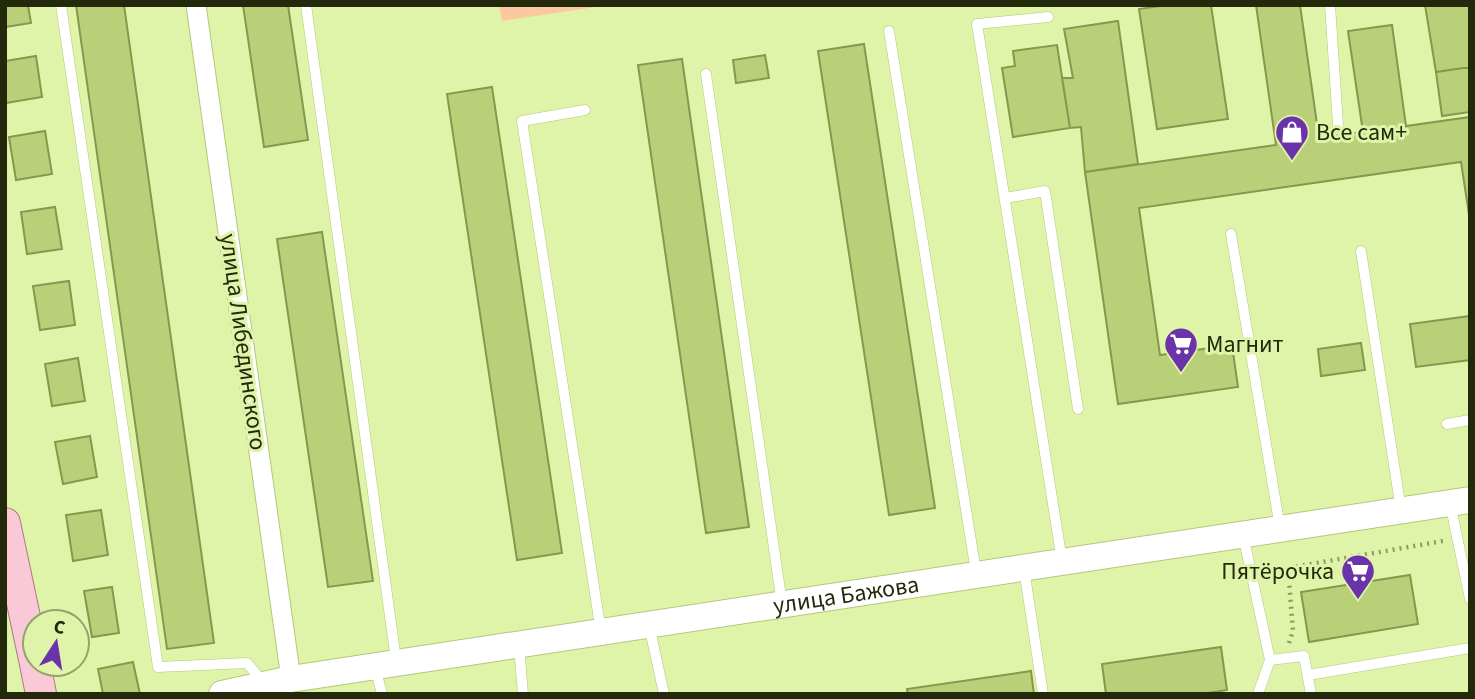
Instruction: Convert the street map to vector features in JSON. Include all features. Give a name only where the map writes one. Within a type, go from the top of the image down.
[{"type":"main road","points":[[5,523],[23,608]]},
{"type":"street","name":"улица Либединского","points":[[196,5],[277,686]]},
{"type":"street","name":"улица Бажова","points":[[222,694],[386,665],[1460,502]]},
{"type":"lane","points":[[61,5],[158,667],[247,663],[277,686]]},
{"type":"lane","points":[[306,5],[386,665],[382,694]]},
{"type":"lane","points":[[1330,5],[1338,125]]},
{"type":"lane","points":[[1048,17],[977,24],[1062,561]]},
{"type":"lane","points":[[889,31],[976,576]]},
{"type":"lane","points":[[706,74],[782,605]]},
{"type":"lane","points":[[586,110],[522,121],[601,632]]},
{"type":"lane","points":[[1005,198],[1045,191],[1078,409]]},
{"type":"lane","points":[[1231,234],[1280,529]]},
{"type":"lane","points":[[1361,251],[1402,510]]},
{"type":"lane","points":[[1447,424],[1470,420]]},
{"type":"lane","points":[[1460,502],[1457,538],[1470,599]]},
{"type":"lane","points":[[1243,535],[1270,660],[1258,694]]},
{"type":"lane","points":[[1024,568],[1043,694]]},
{"type":"lane","points":[[649,625],[664,694]]},
{"type":"lane","points":[[519,645],[523,694]]},
{"type":"lane","points":[[1308,676],[1470,648]]},
{"type":"lane","points":[[1270,660],[1304,656],[1311,694]]},
{"type":"path","points":[[1283,660],[1293,631],[1289,568],[1457,538]]},
{"type":"shaded area","points":[[499,5],[596,5],[596,7],[502,21]]},
{"type":"building","points":[[5,5],[28,5],[31,23],[5,27]]},
{"type":"building","points":[[76,5],[124,5],[214,643],[167,649]]},
{"type":"building","points":[[243,5],[288,5],[308,140],[264,147]]},
{"type":"building","points":[[1167,5],[1211,5],[1228,119],[1157,129],[1139,9]]},
{"type":"building","points":[[1256,5],[1300,5],[1319,138],[1363,132],[1348,31],[1392,25],[1406,126],[1470,117],[1470,221],[1461,162],[1139,208],[1160,355],[1232,345],[1238,387],[1118,404],[1085,172],[1276,145]]},
{"type":"building","points":[[1425,5],[1470,5],[1470,67],[1436,72]]},
{"type":"building","points":[[1118,21],[1138,164],[1085,172],[1081,127],[1070,128],[1062,78],[1073,78],[1064,29]]},
{"type":"building","points":[[864,44],[935,508],[889,515],[818,51]]},
{"type":"building","points":[[1057,45],[1070,128],[1013,137],[1002,68],[1015,66],[1013,51]]},
{"type":"building","points":[[765,55],[769,78],[736,83],[733,60]]},
{"type":"building","points":[[36,56],[42,97],[6,103],[5,61]]},
{"type":"building","points":[[682,59],[749,527],[706,533],[638,65]]},
{"type":"building","points":[[1470,67],[1470,112],[1442,116],[1436,72]]},
{"type":"building","points":[[492,87],[562,553],[517,560],[447,94]]},
{"type":"building","points":[[45,131],[52,174],[16,180],[9,137]]},
{"type":"building","points":[[55,207],[62,249],[27,254],[21,212]]},
{"type":"building","points":[[322,232],[373,581],[328,587],[277,239]]},
{"type":"building","points":[[69,281],[75,325],[40,330],[33,286]]},
{"type":"building","points":[[1470,316],[1470,360],[1416,367],[1410,324]]},
{"type":"building","points":[[1361,343],[1365,370],[1321,376],[1318,349]]},
{"type":"building","points":[[78,358],[85,401],[52,406],[45,364]]},
{"type":"building","points":[[90,436],[97,477],[63,484],[55,442]]},
{"type":"building","points":[[101,510],[108,555],[73,561],[66,515]]},
{"type":"building","points":[[1410,575],[1418,624],[1309,642],[1301,592]]},
{"type":"building","points":[[112,587],[119,633],[92,637],[91,608],[87,608],[84,591]]},
{"type":"building","points":[[1221,647],[1227,690],[1202,694],[1106,694],[1102,664]]},
{"type":"building","points":[[133,662],[140,694],[103,694],[98,669]]},
{"type":"building","points":[[1031,671],[1034,694],[908,694],[907,689]]},
{"type":"place","name":"Все сам+","points":[[1292,162]]},
{"type":"place","name":"Магнит","points":[[1181,374]]},
{"type":"place","name":"Пятёрочка","points":[[1358,601]]}]
